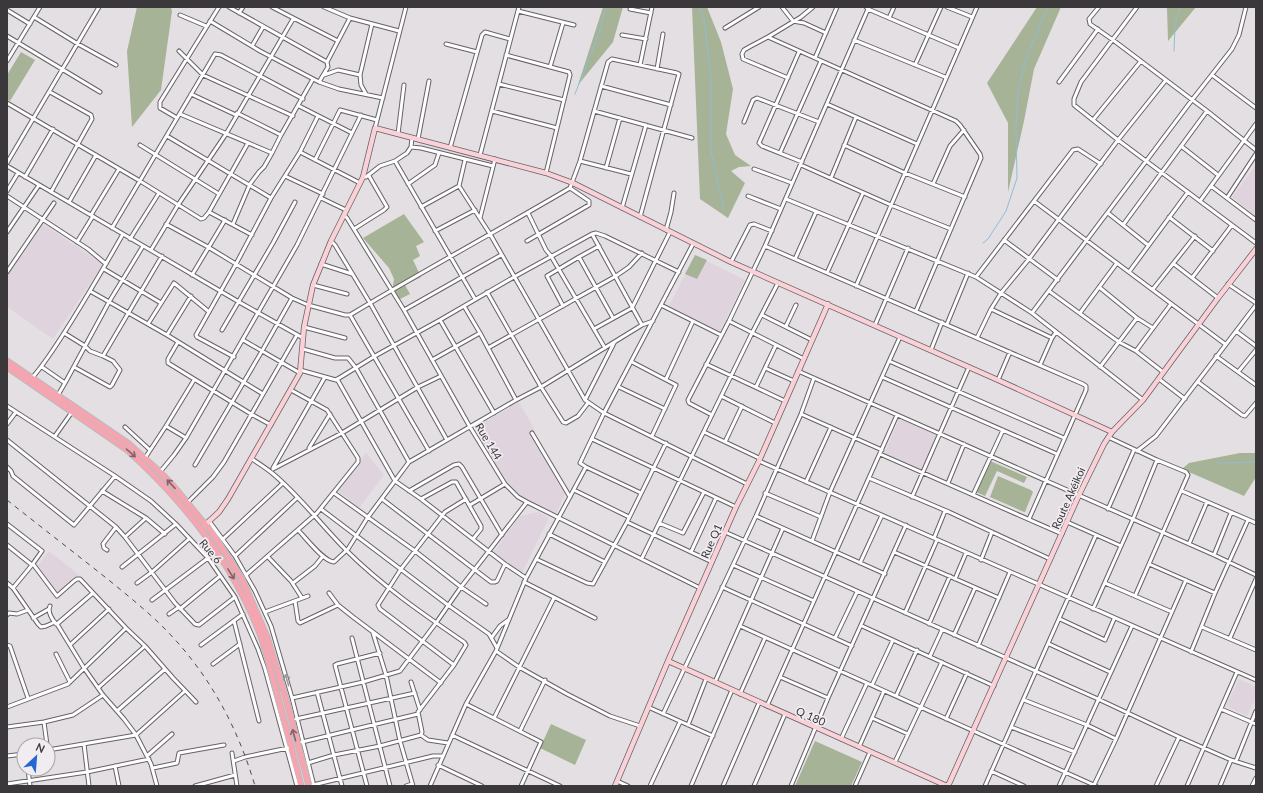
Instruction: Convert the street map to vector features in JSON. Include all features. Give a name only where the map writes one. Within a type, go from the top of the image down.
[{"type":"main road","points":[[7,361],[58,395],[73,409],[126,449],[170,492],[223,561],[244,597],[259,631],[268,660],[289,748],[301,786]]},
{"type":"main road","points":[[7,367],[129,444],[160,472],[207,523],[239,573],[258,614],[274,658],[312,786]]},
{"type":"street","points":[[7,61],[40,7]]},
{"type":"street","points":[[100,7],[7,164],[18,173],[130,239],[303,338]]},
{"type":"street","points":[[177,118],[163,111],[159,105],[218,7]]},
{"type":"street","points":[[229,7],[327,62]]},
{"type":"street","points":[[239,13],[243,7]]},
{"type":"street","points":[[273,7],[293,19],[338,41]]},
{"type":"street","points":[[324,7],[350,18],[399,32]]},
{"type":"street","points":[[406,7],[363,177],[331,241],[313,285],[304,327],[300,372],[252,459],[224,505],[207,523],[223,539],[235,556],[265,612],[277,643],[292,698],[312,786],[363,772],[406,764],[434,756],[442,756]]},
{"type":"street","points":[[480,155],[519,7]]},
{"type":"street","points":[[640,65],[652,7]]},
{"type":"street","points":[[725,28],[759,7]]},
{"type":"street","points":[[782,7],[793,21],[804,23],[826,33]]},
{"type":"street","points":[[788,78],[743,59],[742,54],[744,50],[801,17],[813,7]]},
{"type":"street","points":[[815,58],[837,7]]},
{"type":"street","points":[[889,18],[894,7]]},
{"type":"street","points":[[915,65],[941,7]]},
{"type":"street","points":[[947,7],[972,17]]},
{"type":"street","points":[[856,286],[945,77],[977,7]]},
{"type":"street","points":[[1098,7],[1089,22],[1256,150]]},
{"type":"street","points":[[1137,7],[1081,82],[1074,99],[1074,105],[1118,140],[1256,243]]},
{"type":"street","points":[[1032,313],[1232,49],[1239,35],[1246,7]]},
{"type":"street","points":[[712,415],[688,402],[772,231],[867,8],[958,48]]},
{"type":"street","points":[[630,9],[651,13]]},
{"type":"street","points":[[7,10],[30,24]]},
{"type":"street","points":[[518,11],[574,25]]},
{"type":"street","points":[[180,15],[206,26]]},
{"type":"street","points":[[34,18],[116,64]]},
{"type":"street","points":[[320,82],[328,67],[327,62],[350,18]]},
{"type":"street","points":[[151,250],[178,205],[226,134],[293,19]]},
{"type":"street","points":[[210,21],[313,79],[340,89],[383,98]]},
{"type":"street","points":[[550,67],[563,23]]},
{"type":"street","points":[[366,94],[361,85],[360,75],[372,24]]},
{"type":"street","points":[[252,46],[264,27]]},
{"type":"street","points":[[1059,82],[1098,30]]},
{"type":"street","points":[[450,148],[483,33],[489,32],[510,38]]},
{"type":"street","points":[[657,69],[663,34]]},
{"type":"street","points":[[622,35],[646,39]]},
{"type":"street","points":[[7,36],[100,92]]},
{"type":"street","points":[[768,37],[956,121],[964,130],[981,156],[916,311]]},
{"type":"street","points":[[854,40],[945,77]]},
{"type":"street","points":[[446,44],[477,52]]},
{"type":"street","points":[[179,51],[203,75],[293,116]]},
{"type":"street","points":[[799,52],[759,143],[762,146],[780,153],[863,193],[951,229]]},
{"type":"street","points":[[112,228],[203,75],[212,57],[217,54],[260,75],[303,99]]},
{"type":"street","points":[[506,55],[569,72],[570,75],[546,173]]},
{"type":"street","points":[[166,224],[308,306],[344,315],[350,314],[391,289],[450,258],[572,186],[609,60],[612,59],[679,74],[640,217]]},
{"type":"street","points":[[780,153],[821,61]]},
{"type":"street","points":[[1093,120],[1141,61]]},
{"type":"street","points":[[324,75],[338,70],[360,75]]},
{"type":"street","points":[[1212,75],[1256,108]]},
{"type":"street","points":[[233,224],[250,184],[264,167],[313,79]]},
{"type":"street","points":[[977,338],[991,309],[1001,293],[1060,220],[1118,140],[1166,80]]},
{"type":"street","points":[[418,139],[429,81]]},
{"type":"street","points":[[499,84],[564,100]]},
{"type":"street","points":[[398,134],[404,85]]},
{"type":"street","points":[[601,86],[671,105]]},
{"type":"street","points":[[50,92],[92,116],[92,119],[51,192]]},
{"type":"street","points":[[191,94],[282,135]]},
{"type":"street","points":[[744,122],[755,99],[758,99],[819,122]]},
{"type":"street","points":[[7,103],[202,219],[209,212],[248,144]]},
{"type":"street","points":[[827,104],[917,144]]},
{"type":"street","points":[[299,106],[352,133]]},
{"type":"street","points":[[315,160],[340,110],[377,120]]},
{"type":"street","points":[[492,111],[557,128]]},
{"type":"street","points":[[594,111],[692,138]]},
{"type":"street","points":[[1123,225],[1207,111]]},
{"type":"street","points":[[180,114],[272,153]]},
{"type":"street","points":[[160,472],[186,438],[259,313],[297,245],[362,115]]},
{"type":"street","points":[[234,357],[195,336],[272,198],[300,152],[318,116]]},
{"type":"street","points":[[831,178],[856,117]]},
{"type":"street","points":[[606,168],[620,118]]},
{"type":"street","points":[[1200,201],[1256,124]]},
{"type":"street","points":[[622,208],[646,125]]},
{"type":"street","points":[[375,128],[546,173],[622,208],[731,262],[1075,414],[1112,432]]},
{"type":"street","points":[[25,177],[52,130]]},
{"type":"street","points":[[933,184],[950,146],[964,130]]},
{"type":"street","points":[[167,136],[272,198]]},
{"type":"street","points":[[363,177],[366,178],[380,166],[407,154],[411,147],[412,137]]},
{"type":"street","points":[[140,145],[219,194]]},
{"type":"street","points":[[844,145],[905,173],[965,197]]},
{"type":"street","points":[[1181,146],[1218,175]]},
{"type":"street","points":[[411,147],[421,148],[493,166]]},
{"type":"street","points":[[976,277],[1073,150],[1078,149],[1101,164]]},
{"type":"street","points":[[300,152],[360,183]]},
{"type":"street","points":[[408,184],[436,166],[439,153]]},
{"type":"street","points":[[1227,198],[1256,154]]},
{"type":"street","points":[[69,202],[96,155]]},
{"type":"street","points":[[480,218],[495,159]]},
{"type":"street","points":[[465,160],[459,186],[490,234],[538,320],[586,401],[604,413],[692,455],[748,484]]},
{"type":"street","points":[[394,161],[475,300]]},
{"type":"street","points":[[580,161],[631,174]]},
{"type":"street","points":[[77,242],[120,169]]},
{"type":"street","points":[[754,169],[792,183]]},
{"type":"street","points":[[7,191],[18,173]]},
{"type":"street","points":[[285,176],[346,210]]},
{"type":"street","points":[[354,229],[387,207],[369,176]]},
{"type":"street","points":[[7,232],[39,185]]},
{"type":"street","points":[[421,207],[459,186]]},
{"type":"street","points":[[527,242],[589,205],[587,198],[572,186]]},
{"type":"street","points":[[1211,186],[1256,220]]},
{"type":"street","points":[[1129,272],[1188,192]]},
{"type":"street","points":[[130,239],[159,193]]},
{"type":"street","points":[[594,329],[632,308],[656,261],[668,231],[674,193]]},
{"type":"street","points":[[827,273],[863,193]]},
{"type":"street","points":[[7,196],[88,249],[106,264]]},
{"type":"street","points":[[748,196],[781,209]]},
{"type":"street","points":[[786,199],[976,277],[1032,313],[1143,400]]},
{"type":"street","points":[[1034,201],[1226,344]]},
{"type":"street","points":[[222,330],[277,237],[295,202]]},
{"type":"street","points":[[7,272],[54,203]]},
{"type":"street","points":[[435,231],[475,210]]},
{"type":"street","points":[[209,212],[252,235]]},
{"type":"street","points":[[795,259],[816,212]]},
{"type":"street","points":[[528,213],[546,250],[559,269],[605,348]]},
{"type":"street","points":[[1108,213],[1148,245]]},
{"type":"street","name":"Rue 144","points":[[344,215],[404,310],[504,484],[518,497],[527,502],[701,588]]},
{"type":"street","points":[[1169,217],[1213,250]]},
{"type":"street","points":[[192,274],[225,220]]},
{"type":"street","points":[[731,262],[750,224],[754,224],[772,231]]},
{"type":"street","points":[[1192,278],[1232,225]]},
{"type":"street","points":[[32,378],[42,367],[64,333],[104,269],[123,234]]},
{"type":"street","points":[[243,340],[281,363],[300,372],[334,380],[487,292],[592,234],[605,236],[679,272]]},
{"type":"street","points":[[592,234],[642,325]]},
{"type":"street","points":[[1153,289],[1195,236]]},
{"type":"street","points":[[1004,240],[1058,280]]},
{"type":"street","points":[[331,241],[335,245],[370,303],[447,440]]},
{"type":"street","points":[[641,493],[580,463],[604,413],[679,272],[692,244]]},
{"type":"street","points":[[58,395],[109,302],[143,246]]},
{"type":"street","points":[[563,306],[547,277],[599,246]]},
{"type":"street","points":[[765,246],[947,324],[1086,386],[1086,390],[1029,519]]},
{"type":"street","points":[[875,325],[908,248]]},
{"type":"street","name":"Route Akéikoi","points":[[948,786],[1079,495],[1108,437],[1143,400],[1198,324],[1256,249]]},
{"type":"street","points":[[488,348],[616,276],[629,267],[642,253]]},
{"type":"street","points":[[404,310],[501,255]]},
{"type":"street","points":[[103,356],[162,256]]},
{"type":"street","points":[[579,257],[613,318]]},
{"type":"street","points":[[1080,313],[1117,263]]},
{"type":"street","points":[[321,264],[352,274]]},
{"type":"street","points":[[1174,264],[1218,298]]},
{"type":"street","points":[[104,269],[161,303]]},
{"type":"street","points":[[947,324],[968,273]]},
{"type":"street","points":[[148,324],[174,283],[208,311]]},
{"type":"street","points":[[642,558],[778,283]]},
{"type":"street","points":[[1108,509],[1135,450],[1156,436],[1256,304],[1228,284]]},
{"type":"street","points":[[313,285],[347,294]]},
{"type":"street","points":[[1099,287],[1137,318],[1154,328]]},
{"type":"street","points":[[90,291],[167,335],[262,394]]},
{"type":"street","points":[[1049,291],[1119,342],[1136,351],[1163,372]]},
{"type":"street","points":[[487,292],[541,387],[565,423],[578,416],[614,343]]},
{"type":"street","points":[[167,335],[191,296]]},
{"type":"street","points":[[195,465],[292,298]]},
{"type":"street","name":"Rue Q1","points":[[616,784],[668,660],[736,507],[776,423],[828,304]]},
{"type":"street","points":[[1136,351],[1172,304]]},
{"type":"street","points":[[661,305],[722,335]]},
{"type":"street","points":[[786,326],[796,305]]},
{"type":"street","points":[[464,306],[516,400]]},
{"type":"street","points":[[991,309],[1052,338]]},
{"type":"street","points":[[350,314],[429,451]]},
{"type":"street","points":[[762,315],[812,340]]},
{"type":"street","points":[[1100,367],[1137,318]]},
{"type":"street","points":[[440,320],[494,413]]},
{"type":"street","points":[[298,530],[324,556],[333,562],[346,550],[368,517],[409,462],[541,387],[642,325],[653,321]]},
{"type":"street","points":[[666,379],[693,321]]},
{"type":"street","points":[[729,321],[804,359]]},
{"type":"street","points":[[931,350],[942,322]]},
{"type":"street","points":[[304,327],[345,338]]},
{"type":"street","points":[[1236,331],[1256,346]]},
{"type":"street","points":[[1040,365],[1056,332]]},
{"type":"street","points":[[64,333],[85,346],[90,351],[113,361],[120,370],[110,387],[74,368]]},
{"type":"street","points":[[432,360],[480,333]]},
{"type":"street","points":[[187,503],[213,477],[224,462],[297,335]]},
{"type":"street","points":[[812,541],[830,492],[900,337]]},
{"type":"street","points":[[178,342],[168,359],[168,363],[271,425]]},
{"type":"street","points":[[756,387],[776,345]]},
{"type":"street","points":[[303,348],[335,358],[348,358],[356,368],[409,462]]},
{"type":"street","points":[[1238,372],[1256,350]]},
{"type":"street","points":[[998,380],[1010,352]]},
{"type":"street","points":[[1216,356],[1256,385]]},
{"type":"street","points":[[889,361],[1064,438]]},
{"type":"street","points":[[632,362],[676,385],[652,436]]},
{"type":"street","points":[[706,364],[785,401]]},
{"type":"street","points":[[42,367],[65,383]]},
{"type":"street","points":[[765,368],[794,381]]},
{"type":"street","points":[[912,497],[969,368]]},
{"type":"street","points":[[798,371],[1163,532],[1256,575]]},
{"type":"street","points":[[272,470],[342,433],[418,387],[441,376]]},
{"type":"street","points":[[272,470],[325,377]]},
{"type":"street","points":[[882,377],[1057,454]]},
{"type":"street","points":[[663,714],[756,516],[814,378]]},
{"type":"street","points":[[337,379],[395,481],[421,499],[505,564],[526,578]]},
{"type":"street","points":[[1159,379],[1185,398]]},
{"type":"street","points":[[145,458],[194,380]]},
{"type":"street","points":[[1198,382],[1242,415],[1245,416],[1256,403]]},
{"type":"street","points":[[619,387],[665,409]]},
{"type":"street","points":[[246,575],[321,509],[359,460],[330,414],[322,407],[291,390]]},
{"type":"street","points":[[721,396],[776,423]]},
{"type":"street","name":"Rue 6","points":[[7,406],[55,436],[150,501],[176,524],[208,558],[235,597],[252,634],[265,669],[289,748],[297,786]]},
{"type":"street","points":[[725,442],[742,406]]},
{"type":"street","points":[[55,436],[73,409]]},
{"type":"street","points":[[7,424],[16,412]]},
{"type":"street","points":[[308,450],[330,414]]},
{"type":"street","points":[[800,414],[882,450]]},
{"type":"street","points":[[767,706],[897,415]]},
{"type":"street","points":[[166,426],[186,438]]},
{"type":"street","points":[[124,427],[150,450]]},
{"type":"street","points":[[806,482],[831,428]]},
{"type":"street","points":[[973,495],[1002,430]]},
{"type":"street","points":[[704,432],[759,460],[857,505],[906,525],[1114,619],[1256,680]]},
{"type":"street","points":[[532,433],[570,497]]},
{"type":"street","points":[[1108,437],[1187,473],[1187,479],[1136,596]]},
{"type":"street","points":[[592,439],[736,507]]},
{"type":"street","points":[[7,440],[116,527],[125,536],[179,608],[195,624],[199,625],[235,597]]},
{"type":"street","points":[[536,559],[590,584],[594,584],[666,443]]},
{"type":"street","points":[[948,483],[964,444]]},
{"type":"street","points":[[880,454],[1062,534]]},
{"type":"street","points":[[252,459],[272,470],[346,550],[389,588],[465,644],[464,649],[454,665],[419,712],[302,742]]},
{"type":"street","points":[[1093,609],[1133,519],[1157,460]]},
{"type":"street","points":[[410,491],[457,464],[462,467],[502,535]]},
{"type":"street","points":[[7,466],[13,476],[73,525],[75,525],[115,476]]},
{"type":"street","points":[[430,786],[448,742],[466,704],[496,649],[524,582],[586,467]]},
{"type":"street","points":[[869,478],[1050,559]]},
{"type":"street","points":[[421,499],[454,482],[458,485],[481,527],[473,539]]},
{"type":"street","points":[[223,539],[283,483]]},
{"type":"street","points":[[470,505],[504,484]]},
{"type":"street","points":[[574,490],[629,517]]},
{"type":"street","points":[[102,491],[146,518],[165,534]]},
{"type":"street","points":[[1182,491],[1256,523]]},
{"type":"street","points":[[659,523],[684,533],[704,492]]},
{"type":"street","points":[[334,493],[486,604]]},
{"type":"street","points":[[765,493],[821,517]]},
{"type":"street","points":[[235,556],[297,498]]},
{"type":"street","points":[[691,552],[716,498]]},
{"type":"street","points":[[382,499],[430,534],[491,582],[497,581],[505,564]]},
{"type":"street","points":[[454,665],[379,608],[379,603],[401,569],[430,534],[447,510],[466,500]]},
{"type":"street","points":[[292,698],[363,682],[400,671],[461,587],[527,502]]},
{"type":"street","points":[[1189,544],[1207,502]]},
{"type":"street","points":[[321,509],[448,605],[489,634],[496,649],[519,667],[610,716],[640,726]]},
{"type":"street","points":[[905,613],[926,566],[945,511]]},
{"type":"street","points":[[1214,555],[1231,513]]},
{"type":"street","points":[[860,563],[882,515]]},
{"type":"street","points":[[756,516],[884,574]]},
{"type":"street","points":[[125,536],[146,518]]},
{"type":"street","points":[[1191,652],[1215,593],[1248,520]]},
{"type":"street","points":[[627,522],[712,562]]},
{"type":"street","points":[[1067,522],[1121,546]]},
{"type":"street","points":[[7,524],[42,551],[33,565],[13,588]]},
{"type":"street","points":[[122,567],[176,524]]},
{"type":"street","points":[[791,786],[828,698],[862,626],[906,525]]},
{"type":"street","points":[[107,550],[104,548],[103,544],[116,527]]},
{"type":"street","points":[[715,682],[783,528]]},
{"type":"street","points":[[725,532],[873,600],[1098,699],[1179,737],[1231,760],[1256,768]]},
{"type":"street","points":[[981,560],[992,532]]},
{"type":"street","points":[[549,534],[606,562]]},
{"type":"street","points":[[985,786],[1096,535]]},
{"type":"street","points":[[137,583],[152,572],[189,539]]},
{"type":"street","points":[[7,545],[33,565],[56,596],[77,579],[80,579],[145,646],[196,702]]},
{"type":"street","points":[[894,552],[999,598]]},
{"type":"street","points":[[955,579],[966,553]]},
{"type":"street","points":[[293,584],[315,566],[324,556]]},
{"type":"street","points":[[268,557],[293,584],[302,598]]},
{"type":"street","points":[[152,600],[208,558]]},
{"type":"street","points":[[1149,564],[1215,593]]},
{"type":"street","points":[[733,565],[814,601]]},
{"type":"street","points":[[978,646],[1010,572]]},
{"type":"street","points":[[169,614],[220,576]]},
{"type":"street","points":[[929,624],[950,576]]},
{"type":"street","points":[[1230,638],[1256,579]]},
{"type":"street","points":[[740,626],[1095,785],[1186,580]]},
{"type":"street","points":[[524,582],[595,618]]},
{"type":"street","points":[[7,583],[13,588],[33,618],[41,627],[56,623],[93,592]]},
{"type":"street","points":[[1105,583],[1172,612]]},
{"type":"street","points":[[722,587],[852,646]]},
{"type":"street","points":[[954,635],[975,588]]},
{"type":"street","points":[[835,638],[857,592]]},
{"type":"street","points":[[329,593],[338,605],[441,683]]},
{"type":"street","points":[[265,612],[308,596]]},
{"type":"street","points":[[494,718],[554,598]]},
{"type":"street","points":[[295,601],[298,621],[301,623],[338,605]]},
{"type":"street","points":[[33,618],[50,607],[49,614],[102,695],[136,735],[153,768],[157,786]]},
{"type":"street","points":[[70,645],[109,609]]},
{"type":"street","points":[[7,614],[16,614],[28,610]]},
{"type":"street","points":[[201,645],[243,614]]},
{"type":"street","points":[[1060,619],[1105,640],[1114,619]]},
{"type":"street","points":[[492,638],[500,626],[508,620]]},
{"type":"street","points":[[234,621],[260,721]]},
{"type":"street","points":[[862,626],[994,686]]},
{"type":"street","points":[[1059,786],[1132,626]]},
{"type":"street","points":[[1202,627],[1256,650]]},
{"type":"street","points":[[7,706],[66,685],[126,628]]},
{"type":"street","points":[[930,656],[942,630]]},
{"type":"street","points":[[373,633],[392,698],[400,741],[412,785],[406,786]]},
{"type":"street","points":[[352,638],[390,786]]},
{"type":"street","points":[[740,694],[765,638]]},
{"type":"street","points":[[872,685],[893,640]]},
{"type":"street","points":[[213,664],[240,644]]},
{"type":"street","points":[[1049,644],[1110,672]]},
{"type":"street","points":[[7,645],[10,646],[28,698]]},
{"type":"street","points":[[98,688],[145,646]]},
{"type":"street","points":[[896,696],[917,650]]},
{"type":"street","points":[[367,786],[335,665],[380,653]]},
{"type":"street","points":[[56,654],[70,682]]},
{"type":"street","name":"Q 180","points":[[668,660],[759,703],[948,786]]},
{"type":"street","points":[[895,762],[942,662]]},
{"type":"street","points":[[117,711],[165,669]]},
{"type":"street","points":[[1187,786],[1237,672]]},
{"type":"street","points":[[946,719],[967,673]]},
{"type":"street","points":[[780,677],[828,698]]},
{"type":"street","points":[[688,725],[706,678]]},
{"type":"street","points":[[520,731],[545,680]]},
{"type":"street","points":[[411,682],[419,712],[422,735],[428,740],[448,742]]},
{"type":"street","points":[[841,739],[867,683]]},
{"type":"street","points":[[692,786],[732,690]]},
{"type":"street","points":[[56,749],[136,735],[185,691]]},
{"type":"street","points":[[859,747],[884,691]]},
{"type":"street","points":[[317,692],[342,786]]},
{"type":"street","points":[[296,719],[414,693]]},
{"type":"street","points":[[7,727],[44,722],[75,714],[102,695]]},
{"type":"street","points":[[1024,700],[1087,725],[1116,739]]},
{"type":"street","points":[[723,786],[759,703]]},
{"type":"street","points":[[466,704],[541,742],[520,786]]},
{"type":"street","points":[[648,707],[713,736]]},
{"type":"street","points":[[1221,709],[1256,724]]},
{"type":"street","points":[[1236,761],[1256,711]]},
{"type":"street","points":[[754,786],[785,714]]},
{"type":"street","points":[[872,718],[908,734]]},
{"type":"street","points":[[44,722],[46,737]]},
{"type":"street","points":[[650,786],[680,722]]},
{"type":"street","points":[[1011,727],[1075,752]]},
{"type":"street","points":[[7,784],[88,772],[148,757],[172,734]]},
{"type":"street","points":[[308,763],[334,755],[380,746],[422,735]]},
{"type":"street","points":[[452,735],[560,786]]},
{"type":"street","points":[[1156,786],[1179,737]]},
{"type":"street","points":[[84,744],[89,786]]},
{"type":"street","points":[[153,768],[176,763],[179,754],[224,745]]},
{"type":"street","points":[[234,761],[289,748]]},
{"type":"street","points":[[855,786],[870,752]]},
{"type":"street","points":[[232,753],[237,786]]},
{"type":"street","points":[[1220,786],[1231,760]]},
{"type":"street","points":[[438,765],[482,786]]},
{"type":"street","points":[[115,766],[119,786]]},
{"type":"street","points":[[991,771],[1024,786]]},
{"type":"street","points":[[195,786],[235,776]]},
{"type":"street","points":[[29,777],[30,786]]},
{"type":"street","points":[[1252,786],[1256,778]]},
{"type":"street","points":[[616,784],[628,786]]},
{"type":"shaded area","points":[[1256,165],[1256,217],[1232,197]]},
{"type":"shaded area","points":[[43,224],[103,264],[53,339],[7,307],[7,277]]},
{"type":"shaded area","points":[[695,255],[745,280],[720,331],[669,306]]},
{"type":"shaded area","points":[[519,402],[534,429],[535,441],[565,494],[556,514],[522,497],[514,491],[507,483],[474,428]]},
{"type":"shaded area","points":[[899,419],[937,435],[922,471],[884,455]]},
{"type":"shaded area","points":[[366,453],[384,475],[359,508],[338,491]]},
{"type":"shaded area","points":[[538,512],[549,518],[522,573],[494,552],[520,516]]},
{"type":"shaded area","points":[[49,551],[79,575],[58,594],[38,565]]},
{"type":"shaded area","points":[[1239,679],[1256,687],[1256,697],[1247,716],[1226,706]]},
{"type":"green space","points":[[137,7],[171,7],[172,11],[161,90],[132,127],[127,51]]},
{"type":"green space","points":[[603,7],[623,7],[613,42],[578,85]]},
{"type":"green space","points":[[692,7],[707,7],[721,42],[733,89],[726,134],[735,155],[751,166],[739,167],[731,171],[745,183],[728,218],[700,199]]},
{"type":"green space","points":[[1037,7],[1061,7],[1034,69],[1008,192],[1008,123],[987,83]]},
{"type":"green space","points":[[1167,7],[1196,7],[1168,41]]},
{"type":"green space","points":[[21,52],[35,60],[10,101],[7,99],[7,75]]},
{"type":"green space","points":[[404,214],[424,242],[416,246],[420,256],[413,260],[421,277],[405,285],[410,294],[398,300],[392,293],[394,279],[389,268],[363,238]]},
{"type":"green space","points":[[695,255],[707,260],[697,279],[685,274]]},
{"type":"green space","points":[[1240,453],[1256,453],[1256,477],[1244,496],[1182,469],[1189,463]]},
{"type":"green space","points":[[990,461],[1027,477],[1024,483],[997,471],[985,496],[976,492]]},
{"type":"green space","points":[[998,476],[1033,492],[1025,512],[990,497]]},
{"type":"green space","points":[[551,724],[586,740],[575,765],[540,748]]},
{"type":"green space","points":[[815,741],[862,762],[851,786],[795,786]]},
{"type":"waterway","points":[[575,94],[599,33],[606,7]]},
{"type":"waterway","points":[[699,7],[704,19],[711,79],[711,151],[724,210]]},
{"type":"waterway","points":[[983,243],[988,239],[1006,211],[1017,178],[1016,126],[1018,93],[1026,58],[1048,7]]},
{"type":"waterway","points":[[1174,51],[1175,25],[1180,7]]},
{"type":"waterway","points":[[1217,463],[1256,462]]},
{"type":"railway","points":[[7,500],[137,603],[179,644],[194,662],[219,700],[239,742],[255,786]]}]
